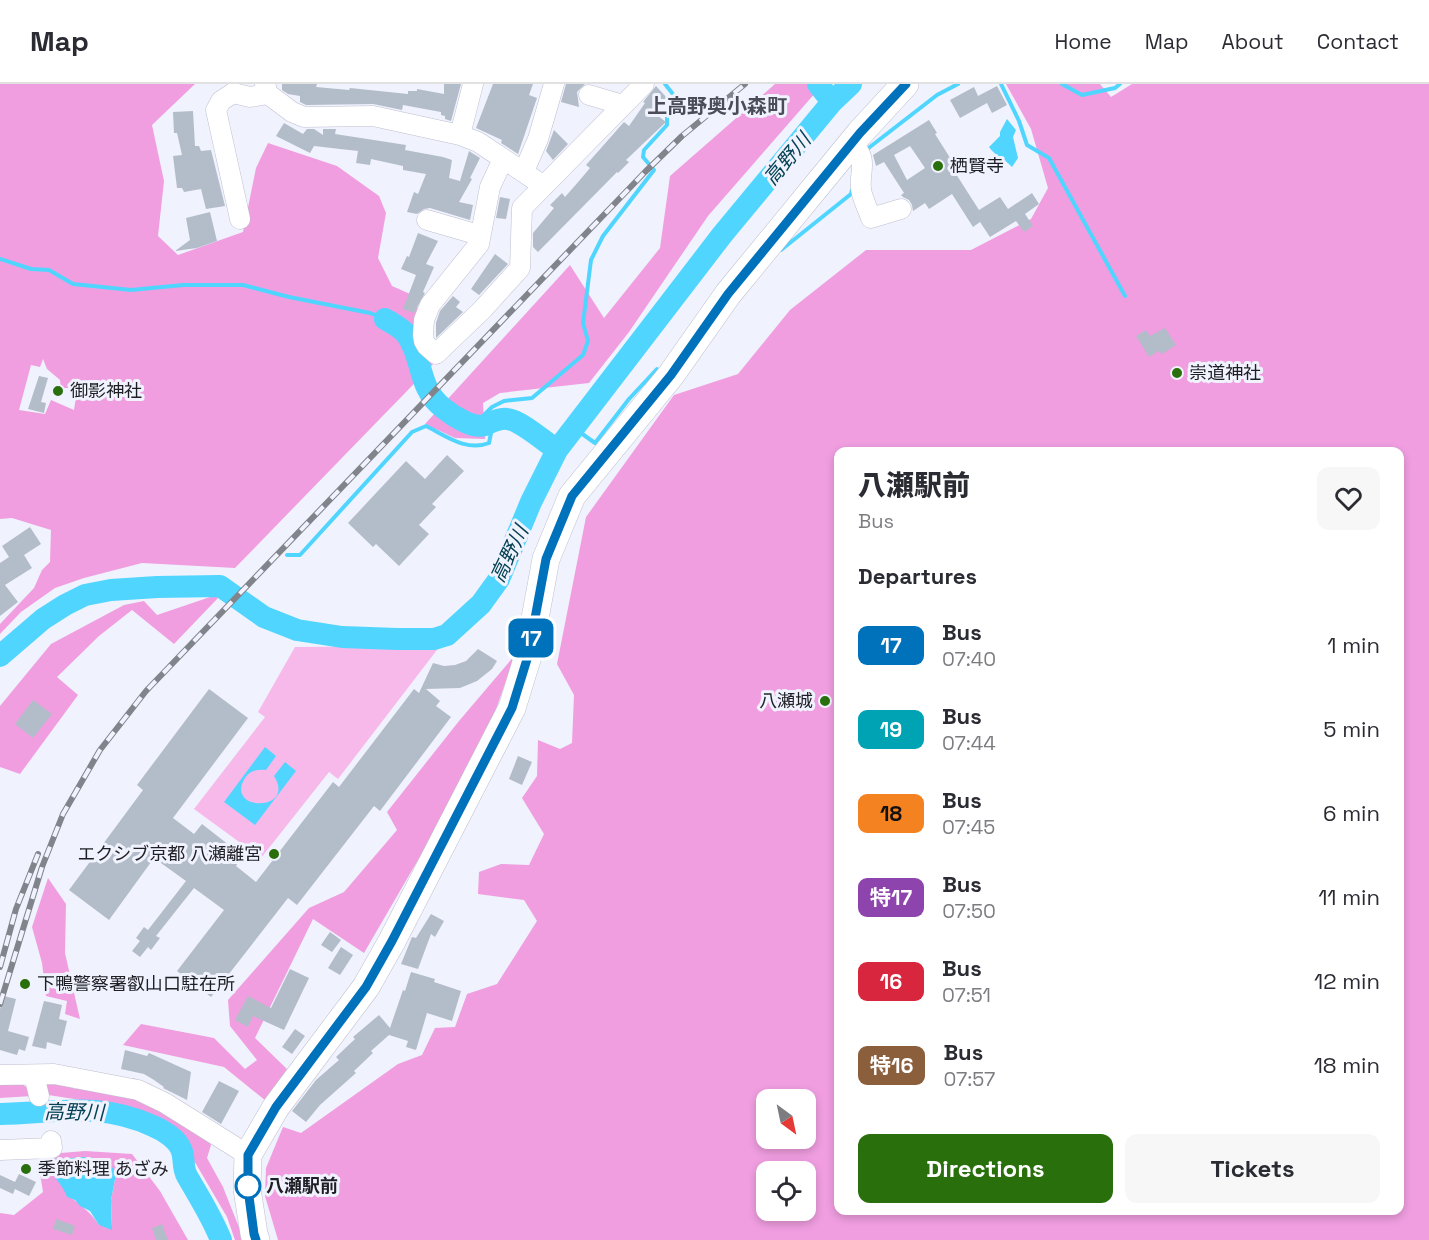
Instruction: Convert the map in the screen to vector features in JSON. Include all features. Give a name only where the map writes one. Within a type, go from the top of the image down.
[{"type":"highway","points":[[256,1240],[248,1189],[248,1155],[276,1107],[366,987],[387,951],[512,708],[528,656],[546,559],[572,496],[671,375],[728,294],[852,143],[906,84]]},
{"type":"street","points":[[460,135],[473,84]]},
{"type":"street","points":[[524,171],[538,139],[554,84]]},
{"type":"street","points":[[503,159],[490,188],[479,244],[430,305],[424,320],[424,341],[436,354],[482,310],[520,268],[522,208],[644,84]]},
{"type":"street","points":[[240,219],[216,110],[221,101],[233,93],[250,97],[267,89],[292,112],[304,117],[373,116],[460,135],[478,142],[544,186]]},
{"type":"street","points":[[589,95],[623,105]]},
{"type":"street","points":[[852,143],[860,150],[864,167],[861,190],[871,218],[900,209]]},
{"type":"street","points":[[427,220],[479,235]]},
{"type":"street","points":[[0,1075],[54,1074],[138,1090],[165,1103],[248,1155]]},
{"type":"street","points":[[34,1075],[39,1096]]},
{"type":"street","points":[[0,1150],[52,1148],[51,1141]]},
{"type":"shaded area","points":[[0,84],[195,84],[152,125],[164,181],[158,236],[178,255],[243,232],[256,168],[268,143],[337,166],[379,196],[386,213],[378,258],[392,286],[410,294],[431,333],[440,357],[235,568],[142,563],[84,578],[55,588],[21,612],[0,634],[0,624],[34,588],[42,570],[50,562],[51,530],[12,518],[0,519]],"holes":[[[43,359],[47,369],[60,380],[61,388],[70,388],[78,384],[74,410],[51,400],[45,414],[19,410],[31,365],[40,367]]]},
{"type":"shaded area","points":[[775,84],[823,84],[708,216],[629,332],[589,383],[500,393],[483,403],[485,439],[455,438],[425,424],[570,265],[604,318],[660,248],[670,176]]},
{"type":"shaded area","points":[[1006,84],[1100,84],[1111,97],[1132,84],[1429,84],[1429,1240],[278,1240],[265,1196],[266,1168],[283,1127],[301,1133],[398,1064],[422,1055],[435,1028],[455,1027],[467,994],[497,984],[537,921],[524,900],[478,894],[479,872],[501,864],[529,865],[544,834],[522,798],[537,776],[538,740],[560,749],[572,743],[574,695],[557,664],[586,517],[674,395],[738,374],[790,310],[866,250],[971,250],[1031,219],[1048,188],[1031,129]]},
{"type":"shaded area","points":[[216,595],[218,598],[174,644],[132,610],[99,636],[57,677],[78,695],[20,774],[0,767],[0,706],[51,644],[124,605],[144,601],[157,615]]},
{"type":"shaded area","points":[[440,646],[338,779],[329,772],[261,858],[194,809],[265,717],[258,712],[295,647]]},
{"type":"shaded area","points":[[515,655],[493,718],[440,822],[364,953],[313,919],[255,1038],[287,1069],[266,1101],[224,1067],[123,1045],[141,1024],[214,1038],[245,1069],[257,1060],[230,1026],[228,1000],[309,908],[344,892],[397,830],[387,812]]},
{"type":"shaded area","points":[[48,878],[66,904],[65,953],[80,1019],[65,1014],[67,1001],[46,996],[42,963],[32,927]]},
{"type":"shaded area","points":[[133,1078],[150,1084],[203,1129],[211,1145],[207,1158],[223,1187],[244,1240],[235,1240],[227,1217],[196,1164],[166,1129],[127,1107],[48,1095],[0,1098],[0,1079],[14,1079],[34,1092],[45,1081],[65,1082],[75,1089],[91,1085],[102,1086],[107,1094],[128,1096]]},
{"type":"shaded area","points":[[85,1151],[132,1154],[160,1191],[188,1240],[0,1240],[0,1213],[14,1215],[43,1192],[37,1155]],"holes":[[[116,1174],[111,1200],[112,1225],[99,1225],[90,1213],[70,1196],[57,1178]]]},
{"type":"water","points":[[1007,119],[1016,130],[1013,137],[1018,158],[1012,167],[989,147],[1000,136]]},
{"type":"water","points":[[265,747],[276,756],[266,770],[254,771],[247,775],[241,789],[244,797],[251,802],[269,801],[276,796],[278,788],[274,776],[285,762],[296,771],[255,825],[224,802]]},
{"type":"water","points":[[83,1157],[103,1159],[116,1174],[111,1200],[112,1230],[99,1225],[90,1211],[67,1197],[49,1167],[48,1162],[51,1160]]},
{"type":"building","points":[[282,84],[317,84],[316,87],[408,94],[408,91],[417,91],[417,89],[444,94],[444,84],[461,84],[451,121],[445,119],[441,112],[403,105],[402,110],[373,104],[306,105],[300,102],[300,96],[288,94],[282,90]]},
{"type":"building","points":[[493,84],[533,84],[529,95],[537,98],[518,154],[501,143],[502,140],[476,128]]},
{"type":"building","points":[[566,84],[585,84],[577,92],[579,107],[561,102]]},
{"type":"building","points":[[656,86],[667,98],[653,112],[666,122],[626,160],[629,162],[538,252],[533,247],[533,233],[554,208],[550,205],[562,193],[565,197],[590,168],[586,165],[624,122],[629,126],[645,103],[643,102]]},
{"type":"building","points":[[997,86],[1007,105],[992,113],[987,103],[960,118],[950,100],[974,87],[978,96]]},
{"type":"building","points":[[193,111],[195,146],[199,146],[201,151],[211,150],[225,206],[206,209],[201,189],[184,192],[182,188],[177,188],[173,156],[182,155],[177,133],[174,133],[173,112]]},
{"type":"building","points":[[929,120],[959,172],[956,174],[979,210],[1000,197],[1008,209],[1032,193],[1039,204],[1025,214],[1033,226],[1024,232],[1016,221],[990,237],[980,222],[973,227],[952,194],[929,209],[925,203],[913,211],[912,205],[901,195],[904,193],[884,162],[876,166],[873,155]],"holes":[[[910,146],[925,168],[907,180],[894,155]]]},
{"type":"building","points":[[284,123],[303,134],[307,129],[314,129],[323,135],[323,129],[336,129],[335,134],[406,145],[405,150],[443,157],[452,160],[449,178],[460,181],[469,151],[480,158],[470,178],[472,179],[459,202],[473,205],[470,220],[430,208],[417,214],[407,212],[414,192],[418,194],[426,174],[403,170],[403,166],[371,159],[370,165],[356,163],[358,151],[314,146],[310,153],[276,136]]},
{"type":"building","points":[[554,130],[568,144],[553,160],[546,151]]},
{"type":"building","points":[[500,197],[510,199],[506,219],[496,218]]},
{"type":"building","points":[[210,212],[217,241],[197,248],[175,251],[190,240],[186,218]]},
{"type":"building","points":[[418,233],[438,241],[426,264],[434,267],[423,292],[425,293],[414,313],[403,309],[416,275],[401,269],[407,256],[409,257]]},
{"type":"building","points":[[495,254],[508,264],[479,295],[471,289]]},
{"type":"building","points":[[453,296],[460,302],[456,307],[463,312],[436,338],[436,323],[440,311]]},
{"type":"building","points":[[1165,328],[1176,345],[1162,354],[1159,351],[1149,357],[1136,336],[1146,330],[1150,336]]},
{"type":"building","points":[[39,376],[48,378],[41,402],[46,403],[44,413],[28,409]]},
{"type":"building","points":[[447,455],[464,471],[432,504],[436,507],[419,525],[429,534],[399,566],[376,544],[373,547],[348,523],[406,461],[425,479]]},
{"type":"building","points":[[30,527],[41,544],[24,555],[32,568],[5,585],[18,602],[0,616],[0,563],[9,557],[2,546]]},
{"type":"building","points":[[478,649],[497,661],[492,669],[477,681],[460,688],[426,689],[440,701],[436,706],[451,717],[380,811],[374,806],[297,905],[288,898],[211,997],[177,971],[224,910],[194,888],[156,936],[160,938],[151,950],[148,947],[140,957],[132,951],[140,941],[136,938],[144,927],[148,930],[186,881],[154,858],[109,920],[69,890],[143,790],[137,785],[209,689],[248,718],[173,818],[194,834],[202,824],[243,856],[236,866],[256,882],[333,782],[339,787],[414,689],[419,693],[433,663],[444,666],[455,665],[466,661]]},
{"type":"building","points":[[33,700],[52,714],[33,738],[15,724]]},
{"type":"building","points":[[518,756],[532,762],[522,785],[509,779]]},
{"type":"building","points":[[431,914],[444,921],[435,937],[431,934],[418,969],[401,964],[412,937],[416,938]]},
{"type":"building","points":[[330,932],[341,940],[332,952],[321,945]]},
{"type":"building","points":[[341,947],[353,955],[340,975],[328,968]]},
{"type":"building","points":[[290,969],[309,978],[284,1030],[253,1016],[248,1027],[235,1020],[248,996],[271,1008]]},
{"type":"building","points":[[411,972],[435,979],[434,982],[461,991],[452,1021],[427,1013],[416,1050],[406,1047],[408,1041],[389,1035],[371,1051],[373,1053],[354,1071],[356,1073],[320,1105],[306,1122],[292,1111],[316,1080],[339,1060],[336,1057],[355,1039],[353,1037],[379,1015],[390,1028]]},
{"type":"building","points":[[4,996],[16,999],[8,1031],[29,1037],[25,1051],[19,1049],[17,1055],[0,1050],[0,1009]]},
{"type":"building","points":[[44,1001],[62,1005],[59,1019],[67,1021],[61,1046],[47,1042],[46,1049],[32,1046]]},
{"type":"building","points":[[295,1029],[305,1036],[292,1054],[282,1047]]},
{"type":"building","points":[[125,1050],[147,1056],[149,1053],[191,1072],[187,1100],[163,1088],[144,1074],[121,1069]]},
{"type":"building","points":[[219,1081],[239,1091],[221,1124],[202,1112]]},
{"type":"building","points":[[19,1174],[36,1182],[29,1196],[15,1189],[13,1194],[0,1188],[0,1175],[15,1182]]},
{"type":"building","points":[[56,1219],[75,1226],[72,1235],[53,1229]]},
{"type":"building","points":[[162,1224],[168,1240],[156,1240],[152,1228]]},
{"type":"waterway","points":[[287,555],[300,555],[412,432],[426,426],[465,444],[473,446],[489,443],[491,433],[484,415],[492,407],[504,401],[532,398],[583,355],[588,341],[583,323],[591,260],[603,236],[654,170],[643,157],[644,150],[667,125],[667,112],[676,98],[665,84]]},
{"type":"waterway","points":[[818,84],[832,102]]},
{"type":"waterway","name":"高野川","points":[[0,656],[43,619],[85,595],[111,590],[157,587],[220,586],[264,617],[297,630],[342,637],[397,639],[434,639],[447,635],[481,604],[499,579],[531,502],[557,450],[722,235],[832,102],[851,84]]},
{"type":"waterway","points":[[866,150],[937,95],[958,84]]},
{"type":"waterway","points":[[1001,84],[1019,121],[1027,145],[1049,158],[1125,296]]},
{"type":"waterway","points":[[1062,84],[1082,95],[1115,88],[1120,84]]},
{"type":"waterway","points":[[781,250],[851,194],[852,190]]},
{"type":"waterway","points":[[0,259],[31,269],[49,270],[73,284],[131,290],[183,285],[243,285],[289,297],[370,313],[385,319]]},
{"type":"waterway","points":[[385,319],[407,335],[429,391],[447,411],[463,421],[480,426],[501,419],[512,420],[557,450]]},
{"type":"waterway","points":[[574,428],[595,443],[629,399],[657,369]]},
{"type":"waterway","name":"高野川","points":[[0,1114],[95,1111],[133,1118],[161,1130],[179,1145],[185,1173],[221,1240]]},
{"type":"railway","points":[[0,1004],[42,867],[63,814],[100,750],[146,691],[645,172],[682,136],[745,84]]},
{"type":"railway","points":[[0,967],[16,909],[38,854]]},
{"type":"bus line","name":"17","points":[[256,1240],[248,1189],[248,1155],[276,1107],[366,987],[512,708],[528,656],[546,559],[572,496],[671,375],[728,294],[860,133],[906,84]]},
{"type":"place","name":"栖賢寺","points":[[938,166]]},
{"type":"place","name":"崇道神社","points":[[1177,373]]},
{"type":"place","name":"御影神社","points":[[58,391]]},
{"type":"place","name":"八瀬城","points":[[825,701]]},
{"type":"place","name":"エクシブ京都 八瀬離宮","points":[[274,854]]},
{"type":"place","name":"下鴨警察署叡山口駐在所","points":[[25,984]]},
{"type":"place","name":"季節料理 あざみ","points":[[26,1169]]},
{"type":"place","name":"八瀬駅前","points":[[248,1186]]},
{"type":"district","name":"上高野奥小森町","points":[[717,106]]}]
